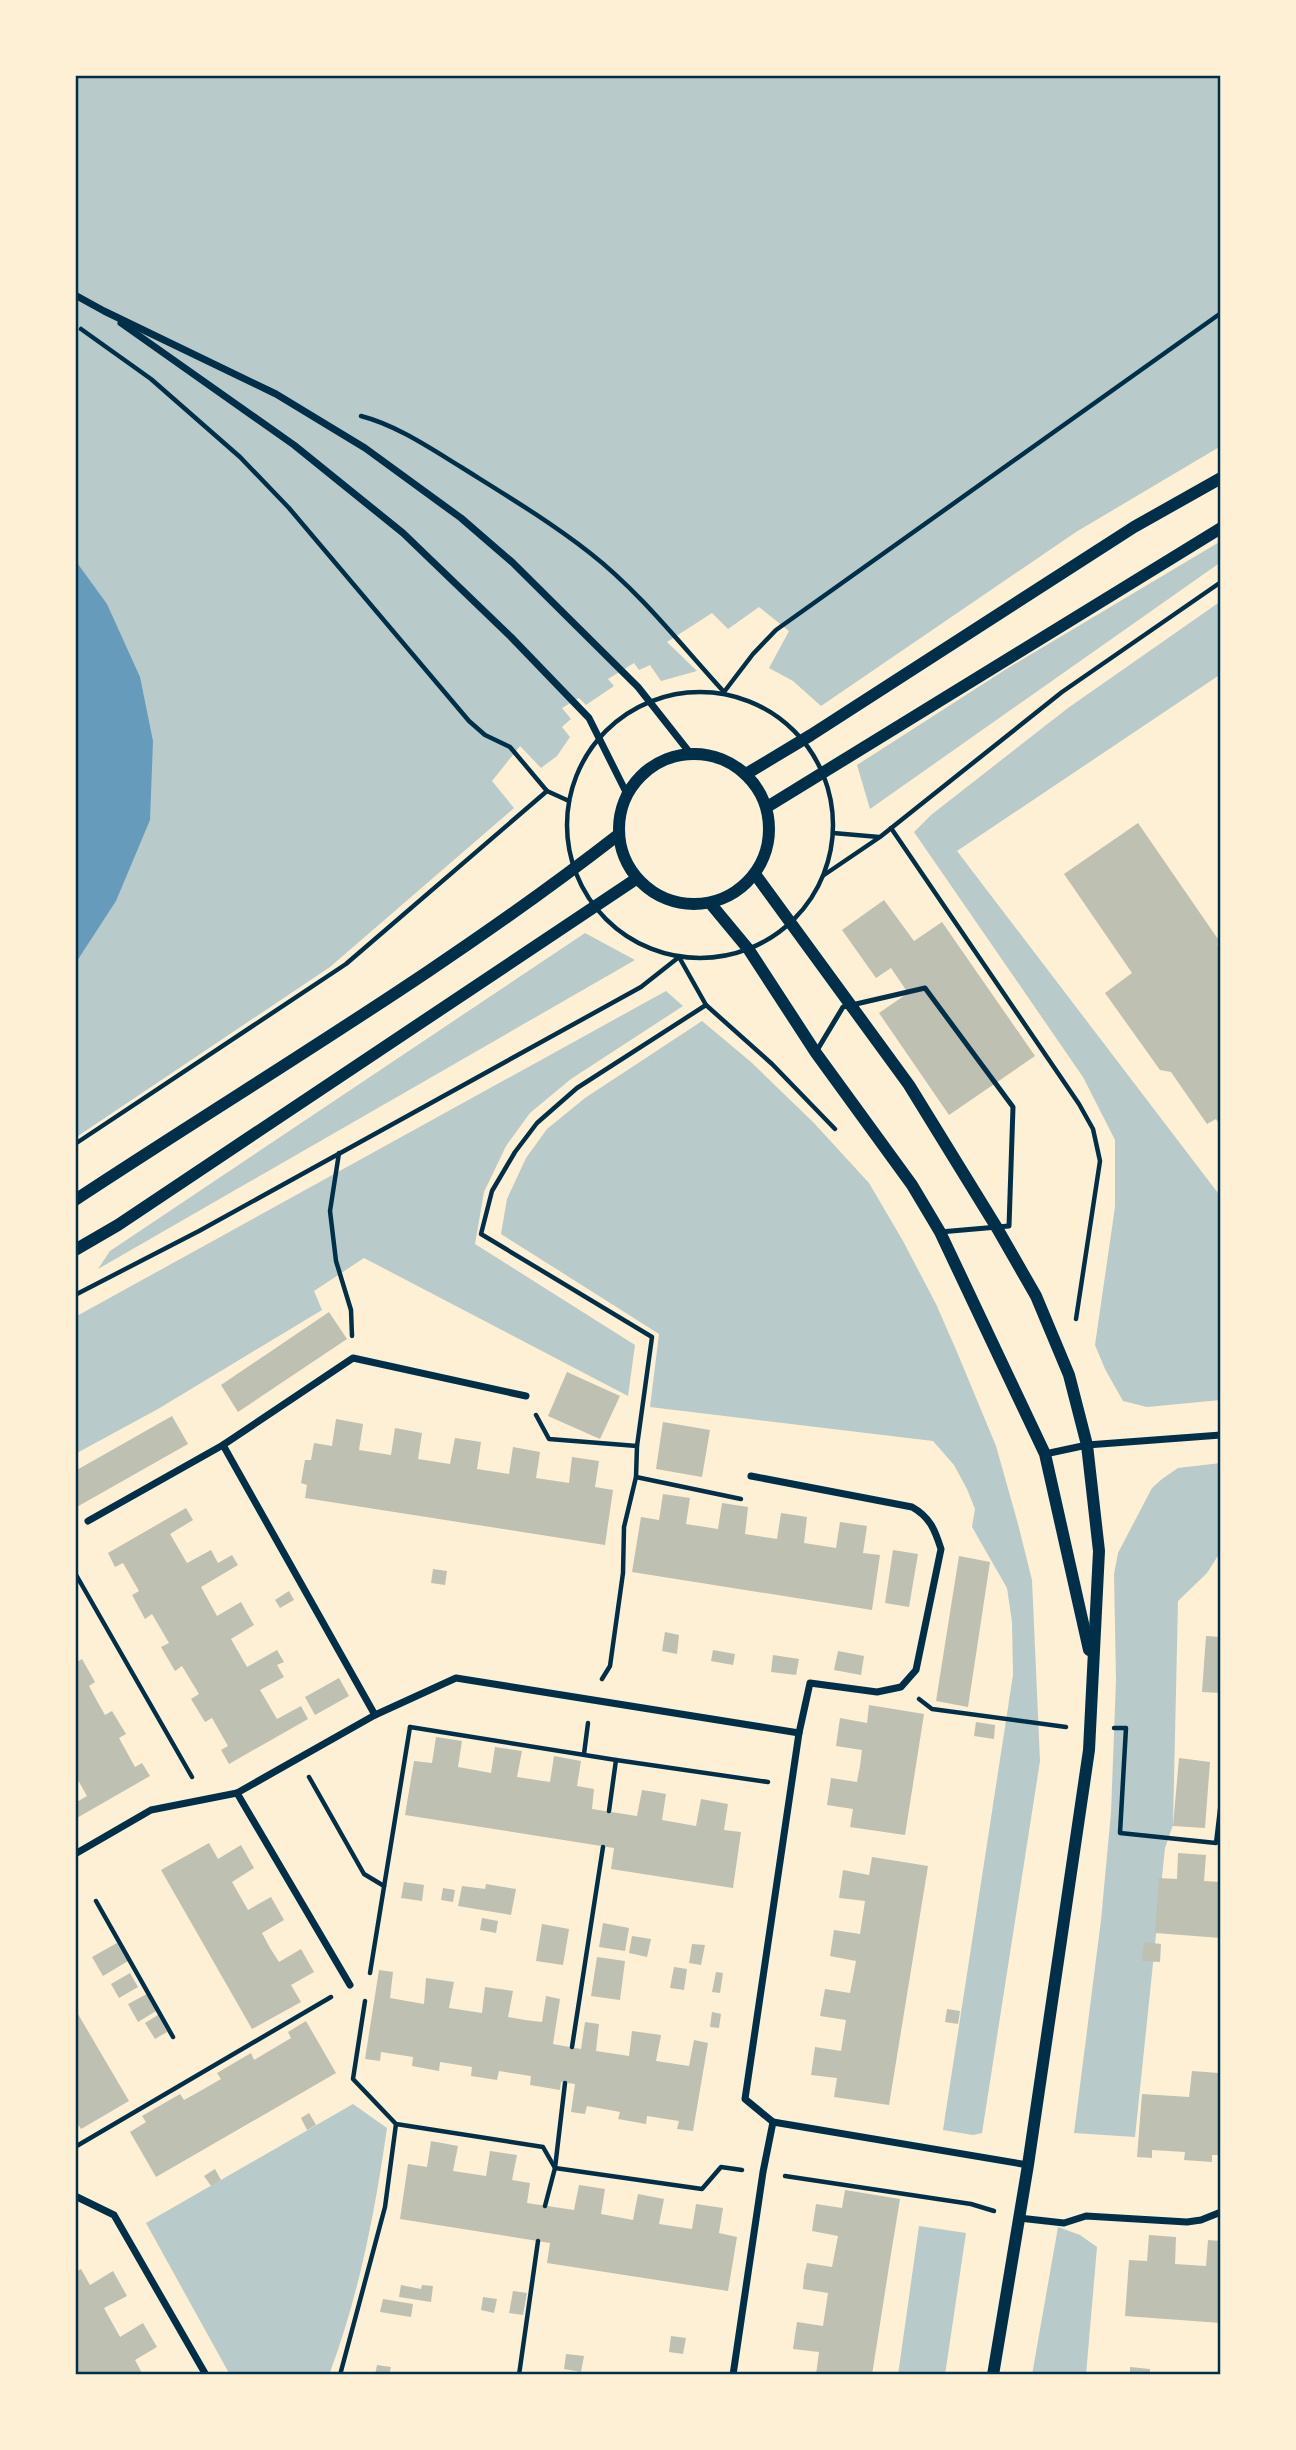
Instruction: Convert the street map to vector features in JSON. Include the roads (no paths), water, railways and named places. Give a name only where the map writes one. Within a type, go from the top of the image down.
[{"type":"street","points":[[75,295],[276,394],[365,448],[461,518],[512,562],[652,703],[690,753]]},
{"type":"street","points":[[104,311],[294,446],[403,533],[589,718],[627,794]]},
{"type":"street","points":[[746,774],[1134,527],[1221,478]]},
{"type":"street","points":[[767,807],[1221,528]]},
{"type":"street","points":[[690,753],[711,755],[730,762],[746,774],[759,788],[767,807],[770,831],[766,853],[755,874],[736,893],[710,903],[690,905],[670,901],[652,892],[636,879],[624,858],[618,835],[621,808],[627,794],[643,773],[665,759],[690,753]]},
{"type":"street","points":[[75,1200],[356,1020],[574,869],[618,835]]},
{"type":"street","points":[[755,874],[909,1085],[997,1228],[1036,1296],[1069,1375],[1087,1446],[1099,1551],[1089,1750],[1028,2165],[993,2375]]},
{"type":"street","points":[[75,1250],[118,1225],[636,879]]},
{"type":"street","points":[[710,903],[748,950],[816,1052],[912,1185],[940,1232],[1045,1454],[1093,1668]]},
{"type":"street","points":[[88,1521],[223,1445],[353,1358],[526,1396]]},
{"type":"street","points":[[1045,1454],[1087,1446],[1221,1435]]},
{"type":"street","points":[[223,1445],[375,1715]]},
{"type":"street","points":[[751,1476],[912,1507],[926,1515],[941,1549],[916,1670],[901,1687],[877,1692],[810,1683],[799,1733],[745,2099],[773,2122],[1028,2165]]},
{"type":"street","points":[[75,1854],[150,1810],[237,1793],[375,1715],[456,1678],[799,1733]]},
{"type":"street","points":[[237,1793],[350,1985]]},
{"type":"street","points":[[733,2375],[773,2122]]},
{"type":"street","points":[[75,2196],[114,2215],[206,2375]]},
{"type":"street","points":[[1019,2218],[1064,2223],[1086,2217],[1187,2222],[1221,2212]]},
{"type":"lane","points":[[816,1052],[844,1007],[925,988],[1013,1107],[1009,1227],[940,1232]]},
{"type":"water","points":[[75,560],[107,604],[140,677],[153,741],[150,820],[116,901],[75,964]]}]
